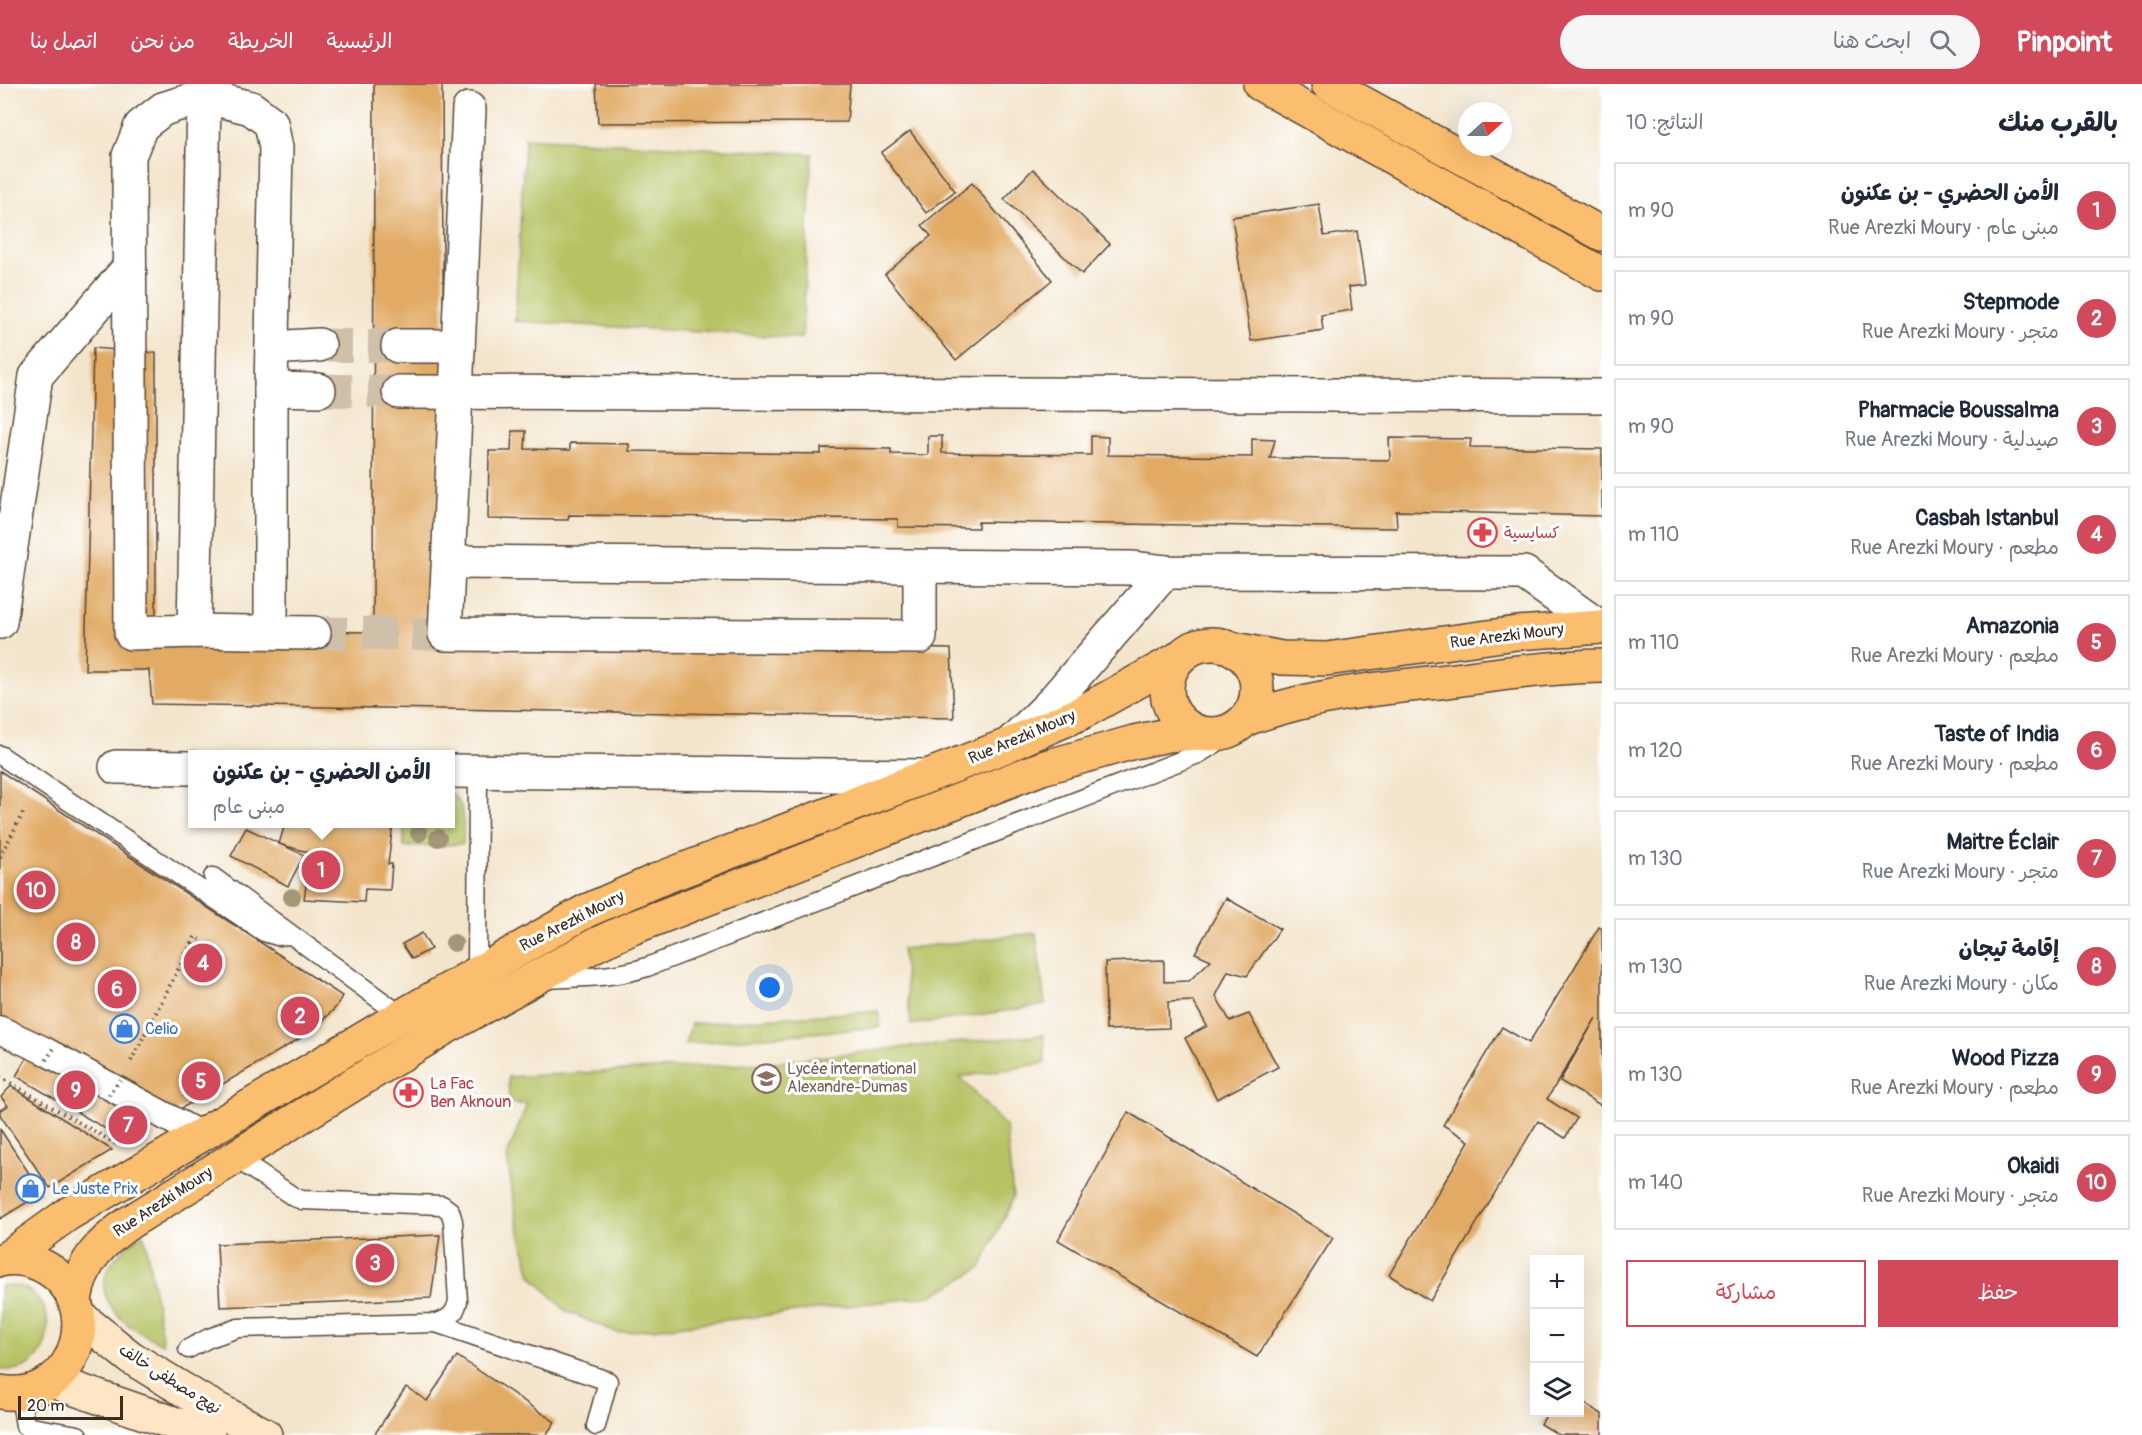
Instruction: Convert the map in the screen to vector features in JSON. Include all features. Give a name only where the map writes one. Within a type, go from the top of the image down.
[{"type":"main road","points":[[1260,84],[1602,274]]},
{"type":"main road","points":[[1328,84],[1602,234]]},
{"type":"main road","name":"Rue Arezki Moury","points":[[1234,649],[1282,658],[1326,659],[1517,633],[1600,626]]},
{"type":"main road","points":[[1241,723],[1255,701],[1257,681],[1245,657],[1234,649],[1210,643],[1197,646],[1176,660],[1169,673],[1166,688],[1168,703],[1175,716],[1186,726],[1200,733],[1213,734],[1225,732],[1241,723],[1294,703],[1332,694],[1562,667],[1602,666]]},
{"type":"main road","name":"Rue Arezki Moury","points":[[4,1259],[68,1214],[477,972],[586,911],[621,895],[1008,745],[1079,714],[1176,660]]},
{"type":"main road","name":"Rue Arezki Moury","points":[[52,1381],[69,1364],[78,1341],[77,1283],[105,1239],[443,1029],[597,944],[669,912],[1021,776],[1134,742],[1168,735],[1200,733]]},
{"type":"main road","points":[[4,1259],[28,1260],[48,1268],[63,1282],[77,1308]]},
{"type":"main road","name":"نهج مصطفى خالف","points":[[77,1308],[130,1357],[200,1400],[265,1435]]},
{"type":"main road","points":[[10,1393],[37,1389],[52,1381],[208,1435]]},
{"type":"street","points":[[194,631],[204,96]]},
{"type":"street","points":[[271,631],[271,388],[276,148],[271,123],[251,108],[204,96],[163,109],[141,126],[129,156],[131,633],[194,631],[314,633]]},
{"type":"street","points":[[469,109],[445,634],[920,637],[920,567]]},
{"type":"street","points":[[0,622],[36,376],[129,268]]},
{"type":"street","points":[[272,348],[319,345]]},
{"type":"street","points":[[398,346],[458,346]]},
{"type":"street","points":[[271,388],[319,390]]},
{"type":"street","points":[[399,392],[1602,396]]},
{"type":"street","points":[[449,562],[1131,568],[1165,572],[1524,573],[1600,626]]},
{"type":"street","points":[[1008,745],[1048,707],[1165,572]]},
{"type":"street","points":[[116,767],[188,768]]},
{"type":"street","points":[[464,771],[926,776]]},
{"type":"street","points":[[0,1030],[43,1050],[201,1135]]},
{"type":"lane","points":[[533,980],[608,975],[633,972],[647,967],[1198,754],[1241,723]]},
{"type":"lane","points":[[0,755],[264,932],[277,936],[290,935]]},
{"type":"lane","points":[[464,771],[477,972]]},
{"type":"lane","points":[[213,877],[402,1016]]},
{"type":"lane","points":[[188,1349],[209,1338],[238,1329],[436,1323],[449,1319],[456,1310],[458,1301],[453,1221],[450,1211],[442,1205],[302,1200],[234,1157]]},
{"type":"lane","points":[[436,1323],[608,1381],[596,1426]]},
{"type":"lane","points":[[10,1393],[25,1426],[78,1435]]},
{"type":"path","points":[[0,857],[26,809]]},
{"type":"path","points":[[128,1066],[195,937],[201,940]]},
{"type":"path","points":[[46,1060],[56,1047]]},
{"type":"path","points":[[109,1095],[124,1073]]},
{"type":"path","points":[[0,1077],[119,1146]]},
{"type":"green space","points":[[525,138],[812,154],[802,338],[515,321]]},
{"type":"green space","points":[[456,798],[462,809],[463,844],[404,847],[404,828],[455,828]]},
{"type":"green space","points":[[1036,933],[1045,1005],[911,1025],[902,949]]},
{"type":"green space","points":[[878,1011],[881,1027],[685,1044],[691,1024]]},
{"type":"green space","points":[[1044,1035],[1045,1063],[960,1077],[1006,1127],[1013,1197],[981,1268],[931,1296],[618,1333],[566,1311],[531,1275],[516,1217],[507,1156],[527,1104],[509,1103],[508,1077],[767,1063],[905,1047]]},
{"type":"green space","points":[[143,1234],[163,1344],[126,1323],[113,1310],[106,1298],[104,1286],[111,1264],[119,1254]]},
{"type":"green space","points":[[0,1286],[21,1287],[36,1297],[45,1311],[48,1329],[44,1346],[35,1360],[20,1369],[0,1369]]},
{"type":"building","points":[[374,84],[442,84],[445,640],[951,649],[954,718],[152,704],[149,670],[85,670],[93,348],[156,353],[156,630],[373,632]]},
{"type":"building","points":[[596,84],[850,84],[847,122],[598,123]]},
{"type":"building","points":[[910,131],[955,191],[926,213],[881,153]]},
{"type":"building","points":[[1033,169],[1110,244],[1082,274],[1004,199]]},
{"type":"building","points":[[972,183],[1052,280],[956,360],[885,274],[931,236],[922,225]]},
{"type":"building","points":[[1319,204],[1324,236],[1357,231],[1365,285],[1349,287],[1352,310],[1321,315],[1323,330],[1251,341],[1232,217]]},
{"type":"building","points":[[512,431],[526,431],[525,449],[570,450],[570,443],[629,444],[629,451],[821,454],[821,448],[891,449],[891,454],[928,455],[928,436],[942,436],[942,453],[1091,455],[1091,436],[1108,437],[1108,455],[1252,457],[1252,439],[1275,440],[1270,458],[1390,460],[1389,438],[1471,439],[1470,447],[1602,449],[1602,516],[1396,511],[1397,528],[978,522],[978,528],[898,527],[898,519],[569,515],[568,520],[488,519],[489,451],[511,451]]},
{"type":"building","points":[[0,771],[342,996],[336,1007],[311,1032],[126,1141],[16,1076],[30,1052],[0,1019]]},
{"type":"building","points":[[246,828],[304,855],[288,886],[231,856]]},
{"type":"building","points":[[284,828],[392,828],[388,864],[392,864],[390,890],[365,889],[364,902],[304,899],[311,853],[279,844]]},
{"type":"building","points":[[1226,898],[1280,929],[1247,976],[1228,971],[1216,996],[1230,1021],[1249,1014],[1278,1067],[1217,1099],[1185,1038],[1207,1026],[1193,1001],[1168,1002],[1169,1028],[1106,1030],[1105,962],[1164,960],[1164,982],[1189,981],[1211,960],[1195,953]]},
{"type":"building","points":[[1599,927],[1602,929],[1602,1106],[1560,1081],[1596,1018],[1547,1099],[1577,1118],[1565,1138],[1538,1121],[1430,1301],[1389,1275],[1469,1141],[1443,1125],[1502,1027],[1529,1043]]},
{"type":"building","points":[[422,933],[431,949],[412,959],[402,944]]},
{"type":"building","points":[[11,1086],[112,1150],[50,1188],[0,1115],[0,1110],[8,1106],[1,1097]]},
{"type":"building","points":[[1128,1112],[1333,1238],[1257,1357],[1058,1240]]},
{"type":"building","points":[[0,1129],[42,1193],[0,1219]]},
{"type":"building","points":[[440,1235],[431,1298],[220,1307],[217,1244]]},
{"type":"building","points":[[457,1356],[555,1422],[546,1435],[374,1435],[406,1387],[427,1401]]},
{"type":"building","points":[[1584,1403],[1602,1414],[1602,1435],[1559,1435],[1541,1424],[1545,1417],[1584,1417]]},
{"type":"tunnel","points":[[319,345],[398,346]]},
{"type":"tunnel","points":[[319,390],[399,392]]},
{"type":"tunnel","points":[[314,633],[445,634]]},
{"type":"place","name":"كسايسية","points":[[1483,533]]},
{"type":"place","name":"الأمن الحضري - بن عكنون","points":[[321,870]]},
{"type":"place","name":"Okaidi","points":[[36,890]]},
{"type":"place","name":"إقامة تيجان","points":[[76,942]]},
{"type":"place","name":"Casbah Istanbul","points":[[203,963]]},
{"type":"place","name":"Taste of India","points":[[117,989]]},
{"type":"place","name":"Stepmode","points":[[300,1016]]},
{"type":"place","name":"Celio","points":[[124,1029]]},
{"type":"place","name":"Lycée international Alexandre-Dumas","points":[[766,1078]]},
{"type":"place","name":"Amazonia","points":[[201,1081]]},
{"type":"place","name":"Wood Pizza","points":[[76,1090]]},
{"type":"place","name":"La Fac Ben Aknoun","points":[[409,1093]]},
{"type":"place","name":"Maitre Éclair","points":[[128,1125]]},
{"type":"place","name":"Le Juste Prix","points":[[31,1189]]},
{"type":"place","name":"Pharmacie Boussalma","points":[[375,1263]]}]
